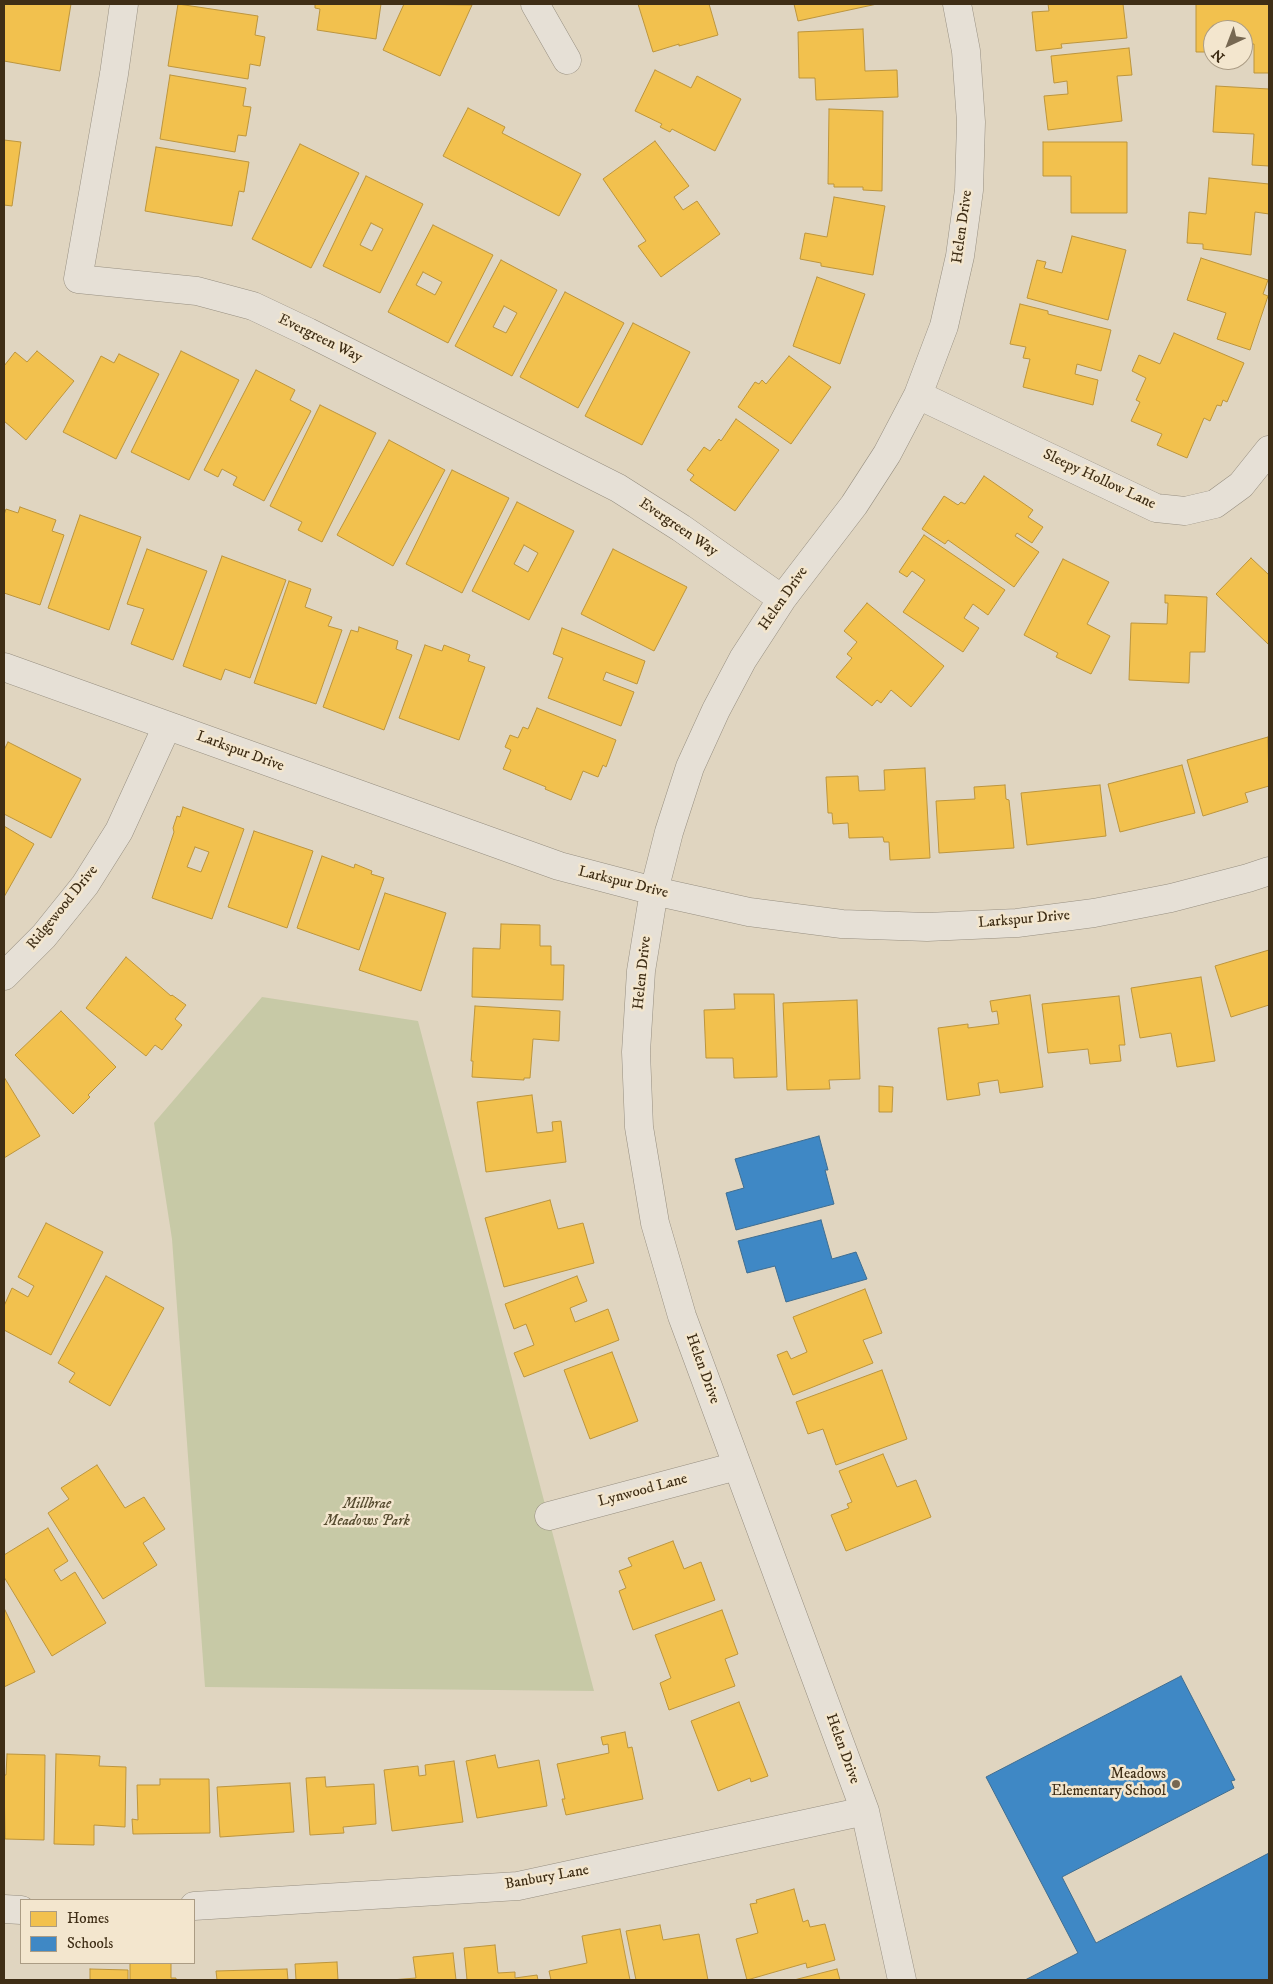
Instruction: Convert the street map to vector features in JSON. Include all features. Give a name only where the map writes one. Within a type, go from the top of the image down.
[{"type":"street","name":"Evergreen Way","points":[[124,4],[114,74],[78,279],[197,291],[253,306],[618,488],[681,528],[782,599]]},
{"type":"street","points":[[535,4],[567,60]]},
{"type":"street","name":"Helen Drive","points":[[902,1980],[866,1811],[682,1316],[655,1223],[639,1127],[636,1052],[641,971],[654,891],[669,832],[690,767],[716,710],[743,659],[782,599],[854,505],[887,454],[918,395],[944,326],[960,256],[969,190],[969,104],[966,51],[957,4]]},
{"type":"street","name":"Sleepy Hollow Lane","points":[[918,395],[1156,508],[1185,511],[1215,504],[1242,485],[1269,450]]},
{"type":"street","name":"Larkspur Drive","points":[[4,667],[559,866],[654,891],[758,913],[842,924],[927,927],[1017,923],[1094,913],[1171,898],[1269,871]]},
{"type":"street","name":"Ridgewood Drive","points":[[4,976],[44,936],[85,885],[119,831],[166,726]]},
{"type":"street","name":"Lynwood Lane","points":[[548,1516],[737,1466]]},
{"type":"street","name":"Banbury Lane","points":[[195,1906],[518,1886],[866,1811]]},
{"type":"street","points":[[4,1909],[20,1910]]},
{"type":"green space","name":"Millbrae Meadows Park","points":[[262,997],[418,1021],[594,1691],[205,1687],[172,1239],[154,1123]]},
{"type":"building: Homes","points":[[4,4],[71,4],[60,71],[4,61]]},
{"type":"building: Homes","points":[[178,4],[258,16],[255,35],[265,37],[260,66],[250,64],[248,79],[168,66]]},
{"type":"building: Homes","points":[[315,4],[381,4],[376,39],[317,30],[320,9],[315,8]]},
{"type":"building: Homes","points":[[404,4],[472,5],[440,76],[383,50]]},
{"type":"building: Homes","points":[[638,4],[709,4],[718,35],[653,52]]},
{"type":"building: Homes","points":[[794,4],[877,4],[798,21]]},
{"type":"building: Homes","points":[[1048,4],[1123,4],[1127,38],[1061,44],[1062,48],[1036,51],[1032,12],[1049,11]]},
{"type":"building: Homes","points":[[1196,4],[1269,4],[1269,73],[1254,73],[1253,20],[1203,20],[1203,52],[1196,52]]},
{"type":"building: Homes","points":[[863,29],[865,71],[897,70],[898,97],[816,100],[815,78],[799,78],[798,32]]},
{"type":"building: Homes","points":[[1129,48],[1132,75],[1117,76],[1122,121],[1048,130],[1044,96],[1068,94],[1067,81],[1054,83],[1051,56]]},
{"type":"building: Homes","points":[[655,70],[691,88],[697,76],[741,99],[715,151],[672,129],[670,132],[660,127],[662,124],[635,111]]},
{"type":"building: Homes","points":[[170,75],[246,88],[243,106],[251,107],[246,136],[238,135],[235,152],[160,139]]},
{"type":"building: Homes","points":[[1216,86],[1269,89],[1269,166],[1252,165],[1254,134],[1213,132]]},
{"type":"building: Homes","points":[[468,108],[505,127],[502,133],[581,174],[559,216],[443,156]]},
{"type":"building: Homes","points":[[829,109],[883,111],[882,191],[863,190],[863,187],[834,187],[834,184],[828,184]]},
{"type":"building: Homes","points":[[4,140],[21,142],[12,206],[4,205]]},
{"type":"building: Homes","points":[[655,141],[689,186],[674,197],[683,210],[697,201],[720,234],[661,277],[638,246],[646,241],[603,179]]},
{"type":"building: Homes","points":[[1043,142],[1127,142],[1127,213],[1071,213],[1071,176],[1043,176]]},
{"type":"building: Homes","points":[[300,144],[359,173],[311,268],[252,239]]},
{"type":"building: Homes","points":[[156,147],[249,162],[244,192],[239,191],[232,226],[145,211]]},
{"type":"building: Homes","points":[[366,176],[423,204],[380,293],[323,266]],"holes":[[[371,223],[383,229],[372,251],[360,245]]]},
{"type":"building: Homes","points":[[1209,178],[1269,184],[1269,214],[1255,212],[1251,255],[1203,249],[1203,244],[1187,243],[1189,212],[1206,214]]},
{"type":"building: Homes","points":[[834,197],[885,206],[873,275],[821,266],[821,263],[800,259],[805,233],[827,237]]},
{"type":"building: Homes","points":[[433,225],[493,255],[448,343],[388,312]],"holes":[[[423,272],[442,282],[435,295],[416,285]]]},
{"type":"building: Homes","points":[[1072,236],[1126,250],[1108,320],[1027,298],[1037,260],[1046,262],[1044,268],[1062,273]]},
{"type":"building: Homes","points":[[1201,258],[1268,280],[1263,294],[1268,296],[1250,350],[1217,339],[1226,313],[1187,300]]},
{"type":"building: Homes","points":[[501,260],[557,290],[512,376],[455,346]],"holes":[[[504,306],[517,313],[506,333],[493,327]]]},
{"type":"building: Homes","points":[[817,277],[865,294],[840,364],[793,346]]},
{"type":"building: Homes","points":[[565,292],[624,323],[578,408],[520,377]]},
{"type":"building: Homes","points":[[1020,304],[1048,311],[1048,314],[1111,330],[1101,371],[1077,364],[1075,374],[1098,380],[1093,405],[1023,387],[1030,359],[1023,358],[1026,347],[1010,344]]},
{"type":"building: Homes","points":[[633,323],[690,352],[642,445],[585,416]]},
{"type":"building: Homes","points":[[1174,333],[1244,363],[1227,402],[1223,400],[1221,406],[1217,405],[1210,421],[1204,418],[1187,458],[1157,445],[1162,434],[1131,421],[1140,402],[1136,400],[1146,378],[1132,371],[1139,355],[1160,364]]},
{"type":"building: Homes","points":[[37,351],[74,381],[26,440],[4,421],[4,366],[15,352],[27,362]]},
{"type":"building: Homes","points":[[181,351],[239,380],[189,480],[131,452]]},
{"type":"building: Homes","points":[[119,354],[159,374],[116,459],[63,432],[101,356],[114,363]]},
{"type":"building: Homes","points":[[789,356],[831,387],[791,444],[738,407],[755,382],[759,384],[762,380],[766,384]]},
{"type":"building: Homes","points":[[256,370],[295,390],[290,400],[311,411],[264,501],[233,485],[237,477],[222,469],[218,477],[204,470]]},
{"type":"building: Homes","points":[[320,405],[376,433],[322,542],[298,530],[302,522],[270,506]]},
{"type":"building: Homes","points":[[736,419],[779,450],[735,511],[690,480],[694,475],[687,470],[704,447],[710,451],[719,439],[721,441]]},
{"type":"building: Homes","points":[[389,440],[445,470],[393,566],[337,535]]},
{"type":"building: Homes","points":[[452,470],[509,498],[462,593],[406,564]]},
{"type":"building: Homes","points":[[984,476],[1033,510],[1028,517],[1043,527],[1032,543],[1017,533],[1015,536],[1039,552],[1014,587],[948,540],[945,544],[922,529],[944,496],[958,505],[961,502],[965,504]]},
{"type":"building: Homes","points":[[517,502],[574,531],[529,620],[472,591]],"holes":[[[524,545],[538,553],[528,572],[514,564]]]},
{"type":"building: Homes","points":[[20,507],[56,520],[52,531],[64,535],[40,605],[4,593],[4,515],[6,509],[18,513]]},
{"type":"building: Homes","points":[[80,515],[141,537],[109,630],[48,608]]},
{"type":"building: Homes","points":[[924,535],[1005,590],[988,615],[973,604],[964,618],[979,628],[963,652],[903,612],[925,580],[912,571],[907,577],[899,572]]},
{"type":"building: Homes","points":[[147,549],[207,571],[173,660],[131,644],[144,609],[127,604]]},
{"type":"building: Homes","points":[[613,549],[687,587],[654,651],[581,614]]},
{"type":"building: Homes","points":[[222,556],[286,580],[250,678],[225,669],[221,680],[183,666]]},
{"type":"building: Homes","points":[[1251,558],[1269,575],[1269,645],[1216,594]]},
{"type":"building: Homes","points":[[1063,559],[1109,582],[1087,624],[1110,636],[1091,674],[1056,657],[1058,653],[1024,635]]},
{"type":"building: Homes","points":[[289,581],[311,589],[305,607],[332,617],[328,626],[342,630],[316,704],[254,683]]},
{"type":"building: Homes","points":[[1165,595],[1207,597],[1205,652],[1190,652],[1189,683],[1129,680],[1131,623],[1167,624],[1168,603],[1165,603]]},
{"type":"building: Homes","points":[[867,603],[944,666],[911,707],[891,690],[881,703],[877,700],[872,706],[836,677],[852,658],[847,654],[857,642],[844,631]]},
{"type":"building: Homes","points":[[359,627],[398,641],[396,649],[412,655],[384,730],[323,707],[351,630],[358,632]]},
{"type":"building: Homes","points":[[562,628],[645,661],[637,684],[606,672],[603,680],[634,692],[621,726],[548,698],[563,658],[553,654]]},
{"type":"building: Homes","points":[[425,645],[442,651],[444,645],[470,655],[468,661],[485,667],[459,740],[399,718]]},
{"type":"building: Homes","points":[[537,708],[616,740],[606,767],[603,765],[598,777],[583,771],[571,800],[503,769],[511,750],[505,747],[510,735],[518,738],[523,727],[528,729]]},
{"type":"building: Homes","points":[[1268,737],[1269,786],[1245,793],[1248,802],[1203,816],[1187,760]]},
{"type":"building: Homes","points":[[8,742],[81,779],[51,838],[4,814],[4,750]]},
{"type":"building: Homes","points":[[1182,765],[1195,813],[1120,832],[1108,784]]},
{"type":"building: Homes","points":[[925,768],[930,858],[890,860],[889,842],[884,842],[883,837],[849,838],[848,823],[833,824],[832,813],[828,813],[826,777],[858,776],[859,791],[885,790],[884,770]]},
{"type":"building: Homes","points":[[1005,785],[1006,799],[1009,800],[1014,848],[939,853],[936,801],[975,799],[974,787]]},
{"type":"building: Homes","points":[[1100,785],[1106,836],[1027,845],[1021,793]]},
{"type":"building: Homes","points":[[183,807],[244,829],[212,919],[152,898],[174,832],[173,828],[177,816],[180,817]],"holes":[[[195,847],[209,852],[201,872],[187,867]]]},
{"type":"building: Homes","points":[[4,826],[34,844],[4,897]]},
{"type":"building: Homes","points":[[254,831],[313,851],[287,928],[228,907]]},
{"type":"building: Homes","points":[[322,856],[354,868],[355,864],[372,871],[371,874],[384,878],[359,950],[297,928]]},
{"type":"building: Homes","points":[[385,893],[446,913],[421,991],[359,970]]},
{"type":"building: Homes","points":[[501,924],[540,925],[540,946],[551,946],[551,965],[564,965],[563,1000],[472,997],[473,948],[500,949]]},
{"type":"building: Homes","points":[[1269,950],[1269,1005],[1231,1017],[1215,966]]},
{"type":"building: Homes","points":[[126,957],[171,996],[186,1005],[175,1019],[182,1025],[162,1050],[155,1045],[146,1056],[86,1008]]},
{"type":"building: Homes","points":[[1201,977],[1215,1061],[1177,1067],[1171,1033],[1140,1038],[1131,988]]},
{"type":"building: Homes","points":[[734,994],[774,994],[777,1077],[734,1078],[733,1058],[706,1058],[704,1010],[735,1009]]},
{"type":"building: Homes","points":[[1030,995],[1043,1087],[1000,1093],[998,1080],[978,1083],[980,1095],[947,1100],[938,1028],[968,1024],[968,1028],[999,1024],[997,1011],[992,1012],[990,1001]]},
{"type":"building: Homes","points":[[1119,996],[1125,1045],[1119,1045],[1121,1061],[1090,1064],[1088,1049],[1048,1053],[1042,1004]]},
{"type":"building: Homes","points":[[857,1000],[860,1079],[829,1080],[830,1089],[787,1090],[783,1003]]},
{"type":"building: Homes","points":[[475,1006],[560,1011],[559,1041],[533,1039],[530,1078],[524,1078],[524,1080],[472,1077],[473,1061],[471,1061]]},
{"type":"building: Homes","points":[[61,1011],[116,1067],[88,1095],[90,1097],[73,1114],[15,1055]]},
{"type":"building: Homes","points":[[4,1077],[40,1136],[4,1158]]},
{"type":"building: Homes","points":[[879,1086],[893,1087],[892,1112],[879,1112]]},
{"type":"building: Homes","points":[[532,1095],[537,1133],[553,1131],[552,1122],[561,1121],[566,1162],[486,1172],[477,1102]]},
{"type":"building: Homes","points":[[550,1200],[558,1229],[583,1223],[594,1263],[504,1287],[485,1218]]},
{"type":"building: Homes","points":[[46,1223],[103,1252],[51,1355],[4,1330],[4,1306],[12,1288],[28,1297],[34,1286],[18,1277]]},
{"type":"building: Homes","points":[[106,1276],[164,1308],[110,1406],[69,1382],[75,1373],[58,1363]]},
{"type":"building: Homes","points":[[577,1276],[587,1301],[570,1308],[575,1322],[608,1309],[619,1340],[524,1377],[514,1353],[534,1345],[526,1324],[514,1329],[505,1304]]},
{"type":"building: Homes","points":[[865,1289],[882,1333],[863,1340],[873,1363],[793,1395],[777,1355],[787,1351],[791,1359],[807,1352],[793,1317]]},
{"type":"building: Homes","points":[[612,1352],[638,1421],[590,1439],[564,1370]]},
{"type":"building: Homes","points":[[882,1370],[907,1439],[836,1465],[823,1429],[808,1434],[796,1402]]},
{"type":"building: Homes","points":[[883,1454],[897,1487],[916,1480],[931,1517],[846,1551],[831,1515],[849,1508],[847,1504],[852,1502],[839,1471]]},
{"type":"building: Homes","points":[[97,1465],[125,1508],[144,1497],[165,1529],[143,1543],[157,1565],[103,1599],[48,1513],[69,1499],[61,1488]]},
{"type":"building: Homes","points":[[48,1528],[68,1561],[54,1570],[61,1581],[75,1572],[106,1623],[52,1656],[4,1577],[4,1555]]},
{"type":"building: Homes","points":[[673,1541],[684,1569],[701,1562],[715,1600],[633,1630],[619,1591],[626,1588],[619,1571],[632,1566],[628,1558]]},
{"type":"building: Homes","points":[[4,1608],[35,1672],[4,1687]]},
{"type":"building: Homes","points":[[722,1610],[738,1654],[725,1659],[735,1686],[669,1710],[660,1683],[671,1678],[655,1635]]},
{"type":"building: Homes","points":[[739,1702],[768,1776],[751,1782],[750,1778],[718,1791],[691,1721]]},
{"type":"building: Homes","points":[[625,1732],[628,1748],[632,1747],[643,1799],[566,1815],[562,1799],[565,1799],[557,1764],[609,1753],[608,1744],[603,1745],[601,1737]]},
{"type":"building: Homes","points":[[7,1754],[45,1755],[44,1840],[5,1839],[4,1775],[6,1775]]},
{"type":"building: Homes","points":[[56,1754],[100,1756],[99,1766],[126,1767],[125,1827],[94,1825],[94,1845],[54,1844]]},
{"type":"building: Homes","points":[[495,1755],[498,1768],[539,1760],[547,1806],[477,1818],[466,1761]]},
{"type":"building: Homes","points":[[454,1761],[463,1822],[392,1831],[384,1770],[418,1766],[419,1776],[426,1775],[425,1765]]},
{"type":"building: Homes","points":[[325,1777],[326,1787],[374,1784],[376,1824],[343,1827],[344,1833],[310,1835],[306,1778]]},
{"type":"building: Homes","points":[[160,1779],[209,1779],[210,1833],[133,1834],[132,1819],[138,1820],[137,1785],[160,1785]]},
{"type":"building: Homes","points":[[290,1783],[294,1832],[220,1837],[217,1787]]},
{"type":"building: Homes","points":[[794,1889],[803,1922],[808,1920],[810,1927],[825,1924],[835,1960],[807,1968],[806,1963],[747,1980],[736,1939],[758,1933],[750,1904],[757,1903],[756,1900]]},
{"type":"building: Homes","points":[[660,1925],[663,1940],[699,1934],[708,1980],[636,1980],[626,1931]]},
{"type":"building: Homes","points":[[620,1929],[630,1980],[551,1980],[549,1971],[587,1963],[582,1936]]},
{"type":"building: Homes","points":[[495,1945],[498,1973],[515,1972],[515,1978],[537,1975],[538,1980],[467,1980],[464,1948]]},
{"type":"building: Homes","points":[[453,1953],[456,1980],[391,1980],[416,1978],[413,1957]]},
{"type":"building: Homes","points":[[337,1962],[338,1980],[296,1980],[295,1964]]},
{"type":"building: Homes","points":[[130,1964],[171,1964],[171,1978],[176,1978],[176,1980],[130,1980]]},
{"type":"building: Homes","points":[[90,1969],[128,1970],[128,1980],[90,1980]]},
{"type":"building: Homes","points":[[287,1969],[288,1980],[217,1980],[216,1971]]},
{"type":"building: Homes","points":[[837,1969],[840,1980],[794,1980]]},
{"type":"building: Schools","points":[[819,1136],[834,1204],[736,1230],[726,1193],[744,1188],[735,1159]]},
{"type":"building: Schools","points":[[821,1220],[832,1259],[856,1252],[867,1279],[786,1302],[775,1266],[747,1273],[738,1241]]},
{"type":"building: Schools","points":[[1181,1676],[1235,1780],[1231,1781],[1234,1788],[1062,1877],[1096,1943],[1269,1853],[1269,1980],[1025,1980],[1078,1953],[986,1777]]},
{"type":"place","name":"Meadows Elementary School","points":[[1176,1784]]}]
